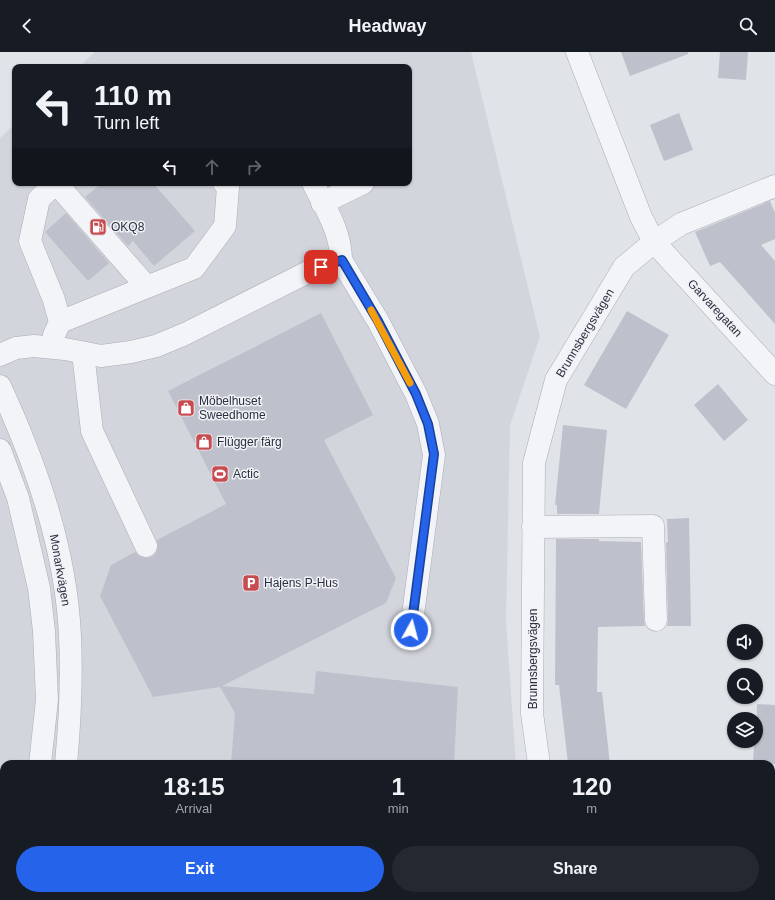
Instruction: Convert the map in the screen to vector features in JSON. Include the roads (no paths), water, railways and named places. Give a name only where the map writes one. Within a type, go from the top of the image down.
[{"type":"street","points":[[577,52],[641,217],[654,242]]},
{"type":"street","points":[[49,347],[60,322],[54,300],[30,241],[40,198],[53,186]]},
{"type":"street","points":[[59,186],[147,287]]},
{"type":"street","points":[[60,322],[194,268],[225,226],[228,188],[226,186]]},
{"type":"street","points":[[314,186],[337,231],[342,260],[378,321],[416,394],[428,424],[434,454],[411,630]]},
{"type":"street","points":[[322,203],[356,186]]},
{"type":"street","name":"Brunnsbergsvägen","points":[[538,760],[532,713],[534,463],[556,380],[624,267],[654,242],[681,224],[775,186]]},
{"type":"street","name":"Garvaregatan","points":[[654,242],[775,374]]},
{"type":"street","points":[[0,355],[16,348],[34,346],[102,356],[131,352],[156,346],[185,334],[303,274],[342,260]]},
{"type":"street","points":[[83,353],[92,431],[146,546]]},
{"type":"street","name":"Monarkvägen","points":[[0,386],[26,444],[44,495],[65,586],[70,635],[71,712],[66,760]]},
{"type":"street","name":"Monarkvägen","points":[[0,450],[18,498],[39,588],[44,631],[47,700],[40,760]]},
{"type":"street","points":[[533,527],[652,526],[656,620]]},
{"type":"place","name":"OKQ8","points":[[98,227]]},
{"type":"place","name":"Möbelhuset Sweedhome","points":[[186,408]]},
{"type":"place","name":"Flügger färg","points":[[204,442]]},
{"type":"place","name":"Actic","points":[[220,474]]},
{"type":"place","name":"Hajens P-Hus","points":[[251,583]]}]
